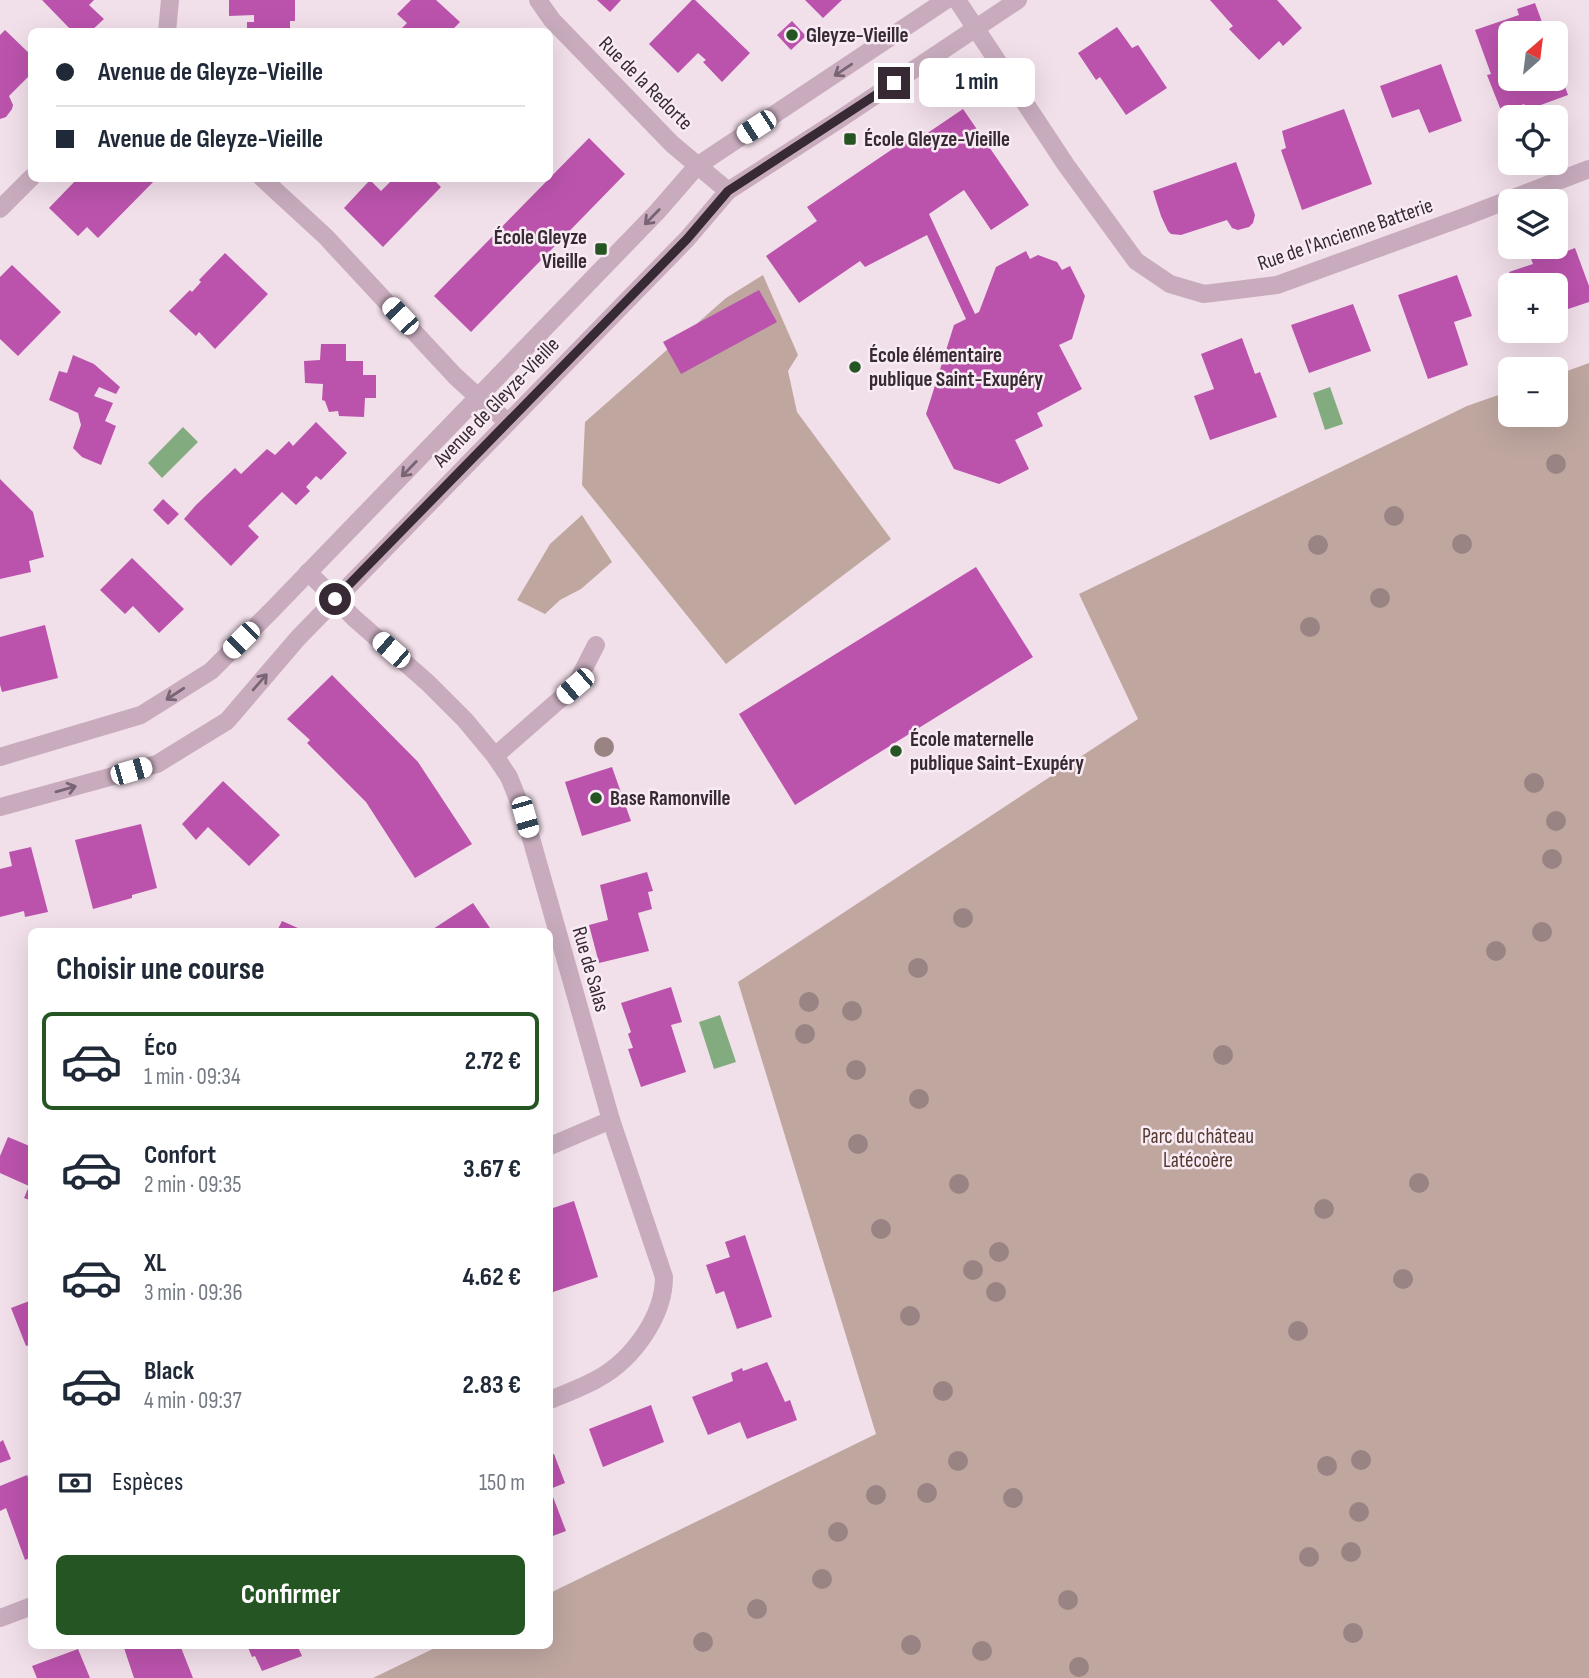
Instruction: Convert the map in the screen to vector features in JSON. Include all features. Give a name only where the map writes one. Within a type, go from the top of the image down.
[{"type":"street","points":[[167,28],[170,0]]},
{"type":"street","name":"Rue de la Redorte","points":[[538,0],[552,20],[664,135],[728,191]]},
{"type":"street","name":"Avenue de Gleyze-Vieille","points":[[0,757],[141,715],[211,671],[657,212],[697,166],[946,0]]},
{"type":"street","name":"Rue de l'Ancienne Batterie","points":[[957,0],[1066,164],[1136,261],[1170,284],[1205,294],[1278,285],[1589,169]]},
{"type":"street","name":"Avenue de Gleyze-Vieille","points":[[0,807],[157,764],[227,721],[298,638],[687,239],[728,191],[1018,0]]},
{"type":"street","points":[[0,209],[28,181]]},
{"type":"street","points":[[266,182],[326,237],[446,366],[508,422]]},
{"type":"street","name":"Rue de Salas","points":[[308,572],[428,682],[465,720],[509,777],[525,817],[611,1120],[664,1277],[661,1300],[649,1326],[628,1354],[615,1367],[587,1385],[553,1399]]},
{"type":"street","points":[[495,756],[575,686],[596,645]]},
{"type":"street","points":[[553,1145],[611,1120]]},
{"type":"street","points":[[0,1618],[28,1607]]},
{"type":"green space","points":[[763,275],[798,355],[788,371],[797,412],[891,539],[726,664],[582,485],[585,422],[726,298]]},
{"type":"green space","name":"Parc du château Latécoère","points":[[1589,363],[1589,1678],[373,1678],[433,1649],[553,1649],[553,1592],[876,1434],[738,982],[1138,719],[1079,594],[1467,406],[1498,395],[1498,427],[1568,427],[1568,371]]},
{"type":"green space","points":[[582,515],[612,562],[581,589],[560,600],[545,614],[517,600],[550,544]]},
{"type":"shaded area","points":[[1330,387],[1343,424],[1325,430],[1313,393]]},
{"type":"shaded area","points":[[183,427],[198,442],[162,478],[148,463]]},
{"type":"shaded area","points":[[720,1015],[736,1062],[714,1069],[699,1022]]},
{"type":"building","points":[[42,0],[94,0],[89,5],[104,19],[94,28],[69,28]]},
{"type":"building","points":[[229,0],[295,0],[295,21],[290,21],[290,28],[247,28],[247,22],[254,22],[254,15],[229,16]]},
{"type":"building","points":[[411,0],[436,0],[460,22],[454,28],[402,28],[407,23],[397,14]]},
{"type":"building","points":[[597,0],[621,0],[610,12]]},
{"type":"building","points":[[692,0],[750,53],[722,82],[698,53],[678,73],[649,44]]},
{"type":"building","points":[[805,0],[842,0],[823,18]]},
{"type":"building","points":[[1210,0],[1277,0],[1302,28],[1283,46],[1279,41],[1259,60],[1229,29],[1233,26]]},
{"type":"building","points":[[1535,3],[1542,21],[1501,21],[1519,15],[1517,9]]},
{"type":"building","name":"Gleyze-Vieille","points":[[792,21],[806,36],[791,50],[777,35]]},
{"type":"building","points":[[1498,22],[1498,91],[1567,91],[1568,95],[1541,105],[1499,105],[1487,75],[1491,74],[1475,30]]},
{"type":"building","points":[[1117,27],[1132,48],[1138,45],[1167,88],[1126,115],[1100,77],[1096,80],[1078,53]]},
{"type":"building","points":[[5,30],[28,52],[28,77],[9,96],[12,109],[6,117],[0,119],[0,35]]},
{"type":"building","points":[[1441,64],[1462,121],[1429,133],[1419,109],[1392,118],[1380,86]]},
{"type":"building","points":[[963,109],[1029,205],[991,230],[964,190],[929,214],[975,314],[979,312],[996,267],[1026,251],[1030,259],[1038,255],[1057,262],[1062,270],[1070,266],[1085,296],[1072,339],[1059,345],[1082,389],[1037,413],[1043,426],[1015,440],[1029,469],[999,484],[954,469],[926,414],[954,325],[966,319],[927,235],[865,267],[860,261],[799,303],[766,256],[817,221],[807,207],[922,129],[926,134]]},
{"type":"building","points":[[1344,109],[1372,184],[1302,210],[1281,150],[1286,148],[1282,131]]},
{"type":"building","points":[[589,138],[625,174],[471,332],[434,296],[546,182],[553,182],[553,175]]},
{"type":"building","points":[[1236,162],[1255,215],[1253,223],[1238,230],[1232,228],[1227,220],[1181,235],[1171,234],[1161,216],[1153,191]]},
{"type":"building","points":[[74,182],[153,182],[98,238],[87,227],[78,236],[49,208]]},
{"type":"building","points":[[368,182],[372,182],[381,191],[390,182],[436,182],[441,187],[383,247],[344,208]]},
{"type":"building","points":[[1575,248],[1589,286],[1589,302],[1568,309],[1568,273],[1509,272],[1533,264],[1531,259],[1568,259],[1568,251]]},
{"type":"building","points":[[225,253],[268,294],[215,349],[199,332],[196,336],[169,311],[190,290],[192,292],[201,282],[199,280]]},
{"type":"building","points":[[12,265],[61,312],[18,356],[0,339],[0,277]]},
{"type":"building","points":[[1457,275],[1472,316],[1454,322],[1468,365],[1428,379],[1398,295]]},
{"type":"building","points":[[759,290],[777,322],[681,374],[663,342]]},
{"type":"building","points":[[1353,304],[1371,351],[1309,373],[1291,325]]},
{"type":"building","points":[[1242,338],[1255,374],[1260,372],[1277,417],[1210,440],[1194,396],[1214,389],[1201,354]]},
{"type":"building","points":[[321,344],[346,344],[346,361],[363,361],[363,375],[376,375],[376,398],[365,398],[364,417],[339,416],[338,411],[329,412],[322,400],[323,384],[305,383],[304,361],[320,360]]},
{"type":"building","points":[[73,355],[94,364],[120,387],[116,394],[99,387],[94,396],[113,403],[105,421],[116,426],[101,465],[82,457],[73,448],[81,425],[78,413],[49,400],[59,371],[67,373]]},
{"type":"building","points":[[316,422],[347,453],[321,480],[316,476],[306,487],[310,491],[296,505],[282,492],[248,526],[259,537],[231,566],[184,519],[235,468],[241,474],[267,449],[275,455],[289,441],[293,446]]},
{"type":"building","points":[[0,479],[33,512],[44,557],[29,561],[31,572],[0,579]]},
{"type":"building","points":[[163,499],[179,514],[168,525],[153,510]]},
{"type":"building","points":[[132,558],[184,609],[159,633],[133,606],[125,614],[100,590]]},
{"type":"building","points":[[976,567],[1033,657],[795,805],[739,714]]},
{"type":"building","points":[[45,625],[58,678],[2,692],[0,637]]},
{"type":"building","points":[[332,675],[418,762],[472,844],[415,878],[366,802],[307,743],[310,740],[287,719]]},
{"type":"building","name":"Base Ramonville","points":[[612,767],[631,821],[582,836],[565,782]]},
{"type":"building","points":[[223,781],[280,835],[249,866],[208,827],[196,840],[182,824]]},
{"type":"building","points":[[141,824],[157,888],[93,909],[75,840]]},
{"type":"building","points":[[31,847],[48,912],[25,917],[24,911],[0,917],[0,869],[12,866],[9,852]]},
{"type":"building","points":[[647,872],[653,891],[648,892],[652,909],[638,913],[649,951],[599,963],[589,925],[608,920],[600,885]]},
{"type":"building","points":[[473,903],[490,928],[435,928]]},
{"type":"building","points":[[282,921],[298,928],[278,928]]},
{"type":"building","points":[[671,987],[682,1022],[671,1025],[686,1072],[641,1087],[628,1049],[633,1048],[628,1034],[631,1032],[621,1003]]},
{"type":"building","points":[[8,1137],[28,1145],[28,1186],[0,1173],[0,1156]]},
{"type":"building","points":[[574,1201],[598,1277],[553,1292],[553,1208]]},
{"type":"building","points":[[745,1235],[772,1317],[737,1329],[724,1291],[716,1294],[706,1265],[730,1257],[725,1242]]},
{"type":"building","points":[[28,1302],[28,1345],[26,1346],[11,1308]]},
{"type":"building","points":[[767,1362],[785,1402],[790,1400],[797,1420],[747,1439],[740,1422],[708,1435],[692,1397],[733,1381],[731,1373]]},
{"type":"building","points":[[651,1405],[664,1442],[603,1467],[589,1429]]},
{"type":"building","points":[[3,1440],[11,1459],[0,1463],[0,1442]]},
{"type":"building","points":[[553,1454],[554,1454],[565,1483],[553,1488]]},
{"type":"building","points":[[27,1475],[28,1477],[28,1559],[25,1560],[6,1508],[0,1511],[0,1486]]},
{"type":"building","points":[[553,1497],[566,1531],[553,1536]]},
{"type":"building","points":[[78,1649],[90,1678],[37,1678],[32,1666]]},
{"type":"building","points":[[124,1649],[182,1649],[193,1678],[134,1678]]},
{"type":"building","points":[[249,1649],[299,1649],[302,1656],[262,1671],[255,1656],[252,1657]]},
{"type":"place","name":"Gleyze-Vieille","points":[[792,35]]},
{"type":"place","name":"École Gleyze-Vieille","points":[[850,139]]},
{"type":"place","name":"École Gleyze Vieille","points":[[601,249]]},
{"type":"place","name":"École élémentaire publique Saint-Exupéry","points":[[855,367]]},
{"type":"place","name":"École maternelle publique Saint-Exupéry","points":[[896,751]]},
{"type":"place","name":"Base Ramonville","points":[[596,798]]},
{"type":"route","points":[[335,599],[687,239],[728,191],[894,83]]}]
